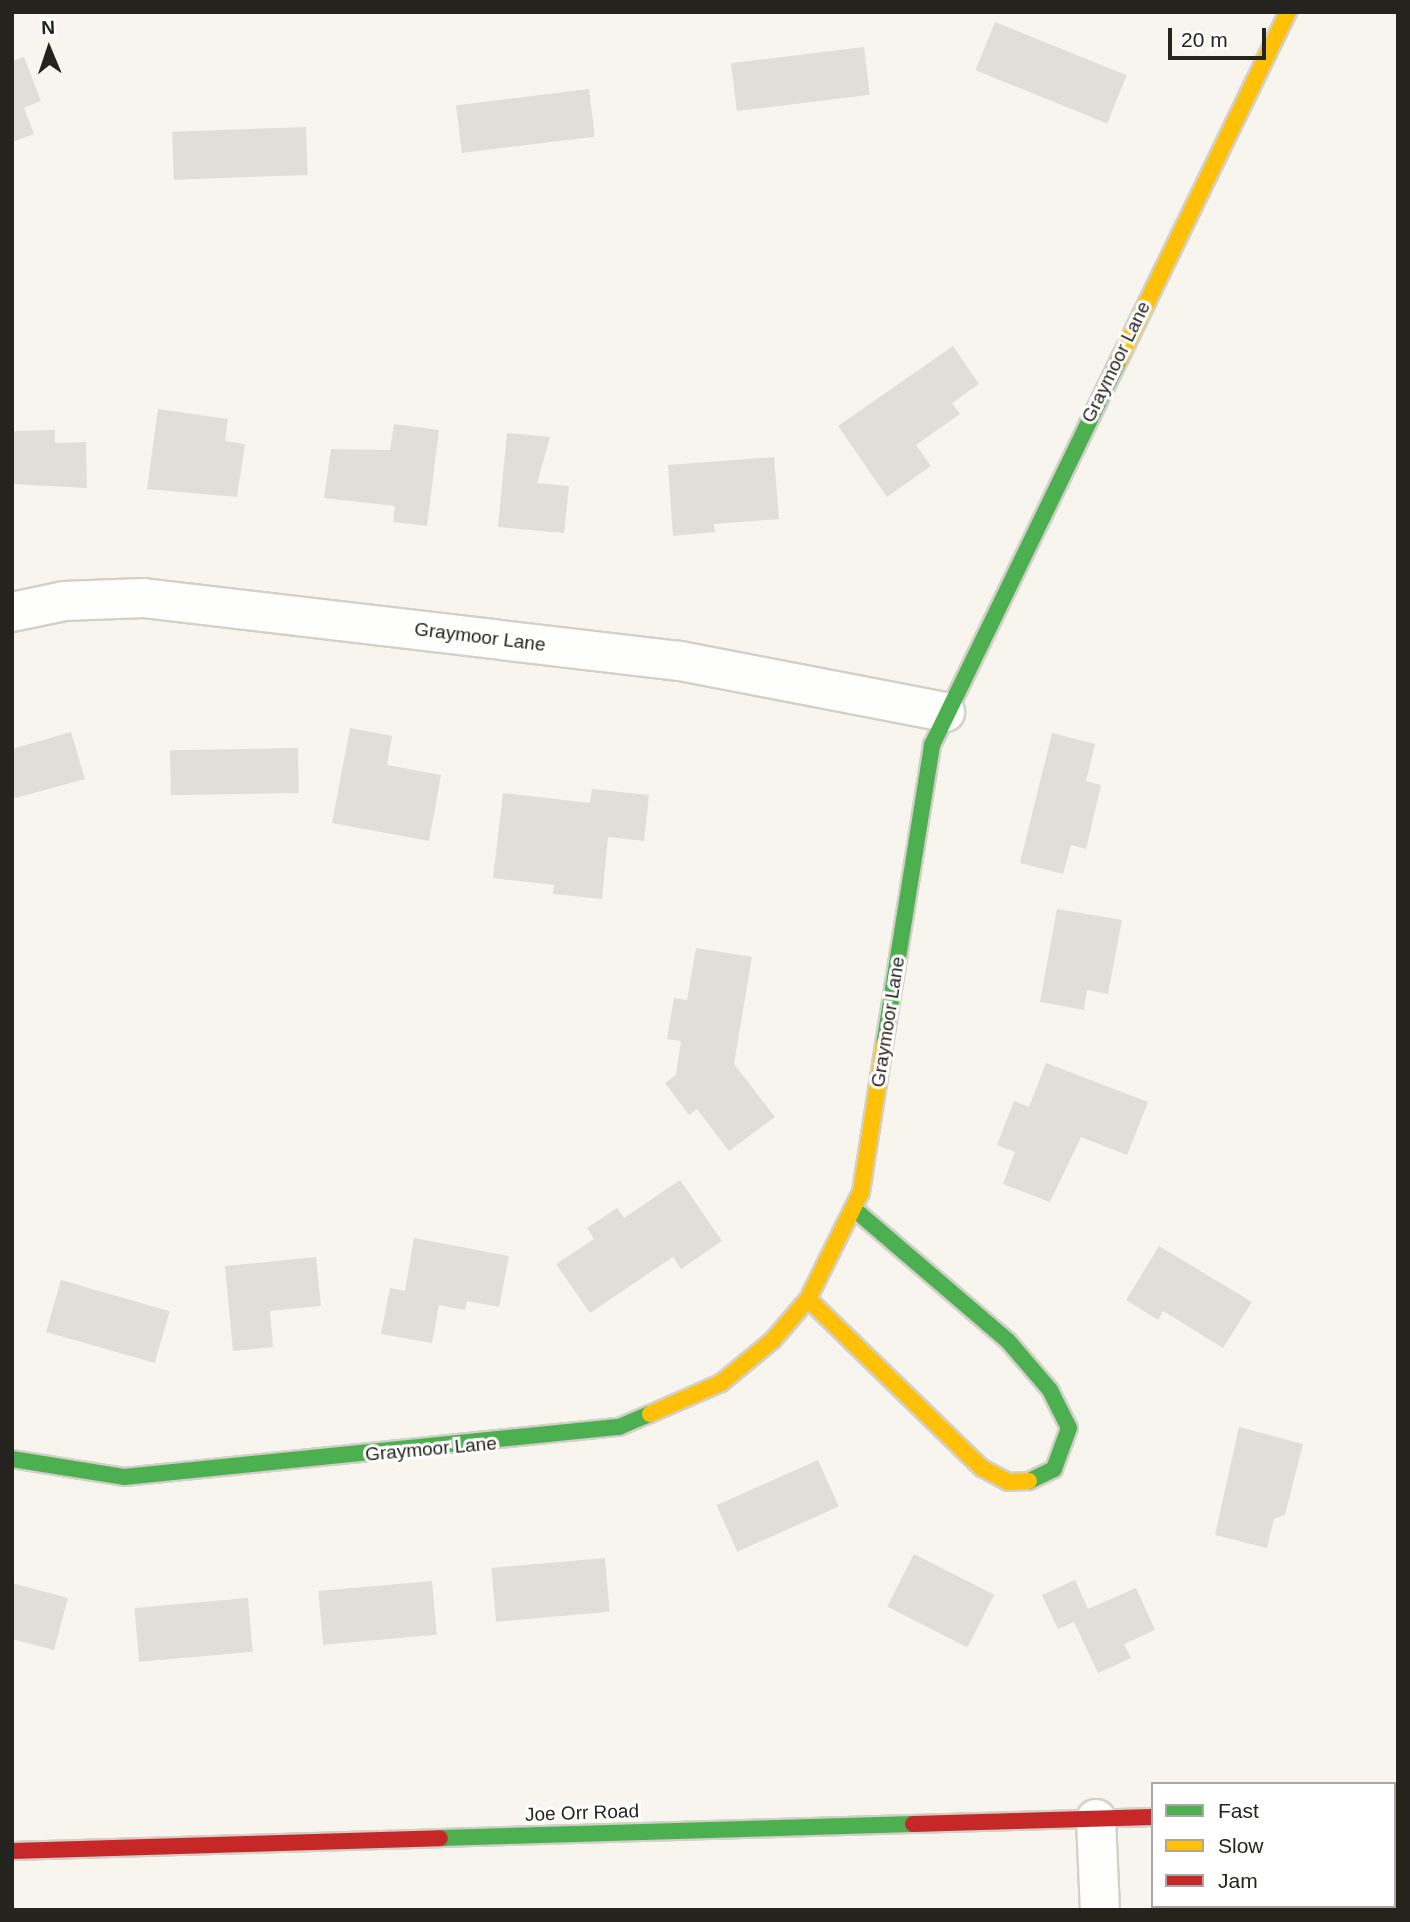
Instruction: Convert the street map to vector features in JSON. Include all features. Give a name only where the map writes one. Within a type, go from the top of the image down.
[{"type":"street","name":"Graymoor Lane","points":[[12,1459],[124,1477],[608,1430],[650,1418],[721,1383],[773,1340],[808,1299],[854,1209],[932,745],[945,712],[1288,12]]},
{"type":"street","name":"Graymoor Lane","points":[[12,612],[64,601],[144,598],[680,660],[945,712]]},
{"type":"street","points":[[808,1299],[982,1468],[1008,1482],[1034,1481],[1065,1452],[1069,1428],[1050,1390],[1008,1341],[854,1209]]},
{"type":"street","name":"Joe Orr Road","points":[[12,1851],[1151,1817]]},
{"type":"street","points":[[1096,1819],[1100,1910]]},
{"type":"building","points":[[995,22],[1127,75],[1107,123],[976,70]]},
{"type":"building","points":[[864,47],[870,95],[737,111],[731,63]]},
{"type":"building","points":[[24,57],[41,101],[24,108],[34,134],[12,142],[12,61]]},
{"type":"building","points":[[589,89],[595,137],[462,153],[456,105]]},
{"type":"building","points":[[306,127],[308,175],[174,180],[172,132]]},
{"type":"building","points":[[953,346],[979,384],[952,403],[960,414],[916,445],[931,466],[887,497],[838,426]]},
{"type":"building","points":[[158,409],[228,419],[225,441],[245,444],[237,497],[147,489]]},
{"type":"building","points":[[394,424],[439,430],[427,526],[393,522],[395,506],[324,498],[331,449],[390,450]]},
{"type":"building","points":[[55,430],[55,443],[86,442],[87,488],[12,484],[12,431]]},
{"type":"building","points":[[507,433],[550,437],[537,483],[569,486],[564,533],[498,527]]},
{"type":"building","points":[[774,457],[779,519],[714,524],[715,532],[673,536],[668,465]]},
{"type":"building","points":[[350,728],[392,736],[387,765],[441,775],[429,841],[332,823]]},
{"type":"building","points":[[71,732],[85,779],[12,799],[12,749]]},
{"type":"building","points":[[1052,733],[1095,744],[1086,781],[1101,785],[1086,849],[1071,845],[1063,874],[1020,863]]},
{"type":"building","points":[[298,748],[299,793],[171,795],[170,750]]},
{"type":"building","points":[[592,789],[649,795],[644,841],[608,837],[602,899],[553,894],[554,885],[493,878],[503,793],[590,803]]},
{"type":"building","points":[[1057,909],[1122,920],[1108,994],[1087,990],[1084,1010],[1040,1002]]},
{"type":"building","points":[[696,948],[752,957],[734,1064],[775,1117],[729,1151],[697,1109],[689,1115],[665,1083],[676,1075],[681,1041],[667,1039],[674,998],[687,1000]]},
{"type":"building","points":[[1046,1063],[1148,1102],[1127,1155],[1081,1137],[1050,1202],[1003,1184],[1015,1152],[997,1145],[1014,1101],[1029,1107]]},
{"type":"building","points":[[680,1180],[722,1241],[681,1269],[673,1257],[590,1313],[556,1264],[594,1239],[587,1228],[617,1208],[624,1218]]},
{"type":"building","points":[[414,1238],[509,1256],[499,1307],[467,1301],[465,1310],[439,1305],[432,1343],[381,1334],[390,1288],[405,1291]]},
{"type":"building","points":[[1159,1246],[1252,1302],[1223,1348],[1163,1311],[1158,1320],[1126,1300]]},
{"type":"building","points":[[316,1257],[321,1306],[270,1311],[273,1347],[233,1351],[225,1266]]},
{"type":"building","points":[[61,1280],[170,1311],[155,1363],[46,1332]]},
{"type":"building","points":[[1239,1427],[1303,1444],[1285,1515],[1274,1519],[1267,1548],[1215,1535]]},
{"type":"building","points":[[818,1460],[839,1507],[737,1552],[717,1505]]},
{"type":"building","points":[[914,1554],[994,1595],[967,1647],[887,1607]]},
{"type":"building","points":[[605,1558],[610,1612],[496,1622],[491,1568]]},
{"type":"building","points":[[1075,1580],[1088,1609],[1136,1588],[1155,1630],[1124,1644],[1131,1658],[1098,1673],[1074,1622],[1058,1629],[1042,1595]]},
{"type":"building","points":[[432,1581],[437,1635],[323,1645],[318,1591]]},
{"type":"building","points":[[12,1583],[68,1598],[54,1650],[12,1639]]},
{"type":"building","points":[[248,1598],[253,1652],[139,1662],[134,1608]]},
{"type":"traffic: fast","points":[[884,1045],[932,745],[1120,358]]},
{"type":"traffic: fast","points":[[854,1209],[1008,1341],[1050,1390],[1069,1428],[1054,1469],[1029,1481]]},
{"type":"traffic: fast","points":[[12,1459],[124,1477],[619,1427],[650,1414]]},
{"type":"traffic: fast","points":[[440,1838],[913,1824]]},
{"type":"traffic: slow","points":[[1120,358],[1288,12]]},
{"type":"traffic: slow","points":[[808,1299],[861,1192],[884,1045]]},
{"type":"traffic: slow","points":[[650,1414],[721,1383],[773,1340],[808,1299],[982,1468],[1008,1482],[1029,1481]]},
{"type":"traffic: jam","points":[[913,1824],[1151,1817]]},
{"type":"traffic: jam","points":[[12,1851],[440,1838]]}]
